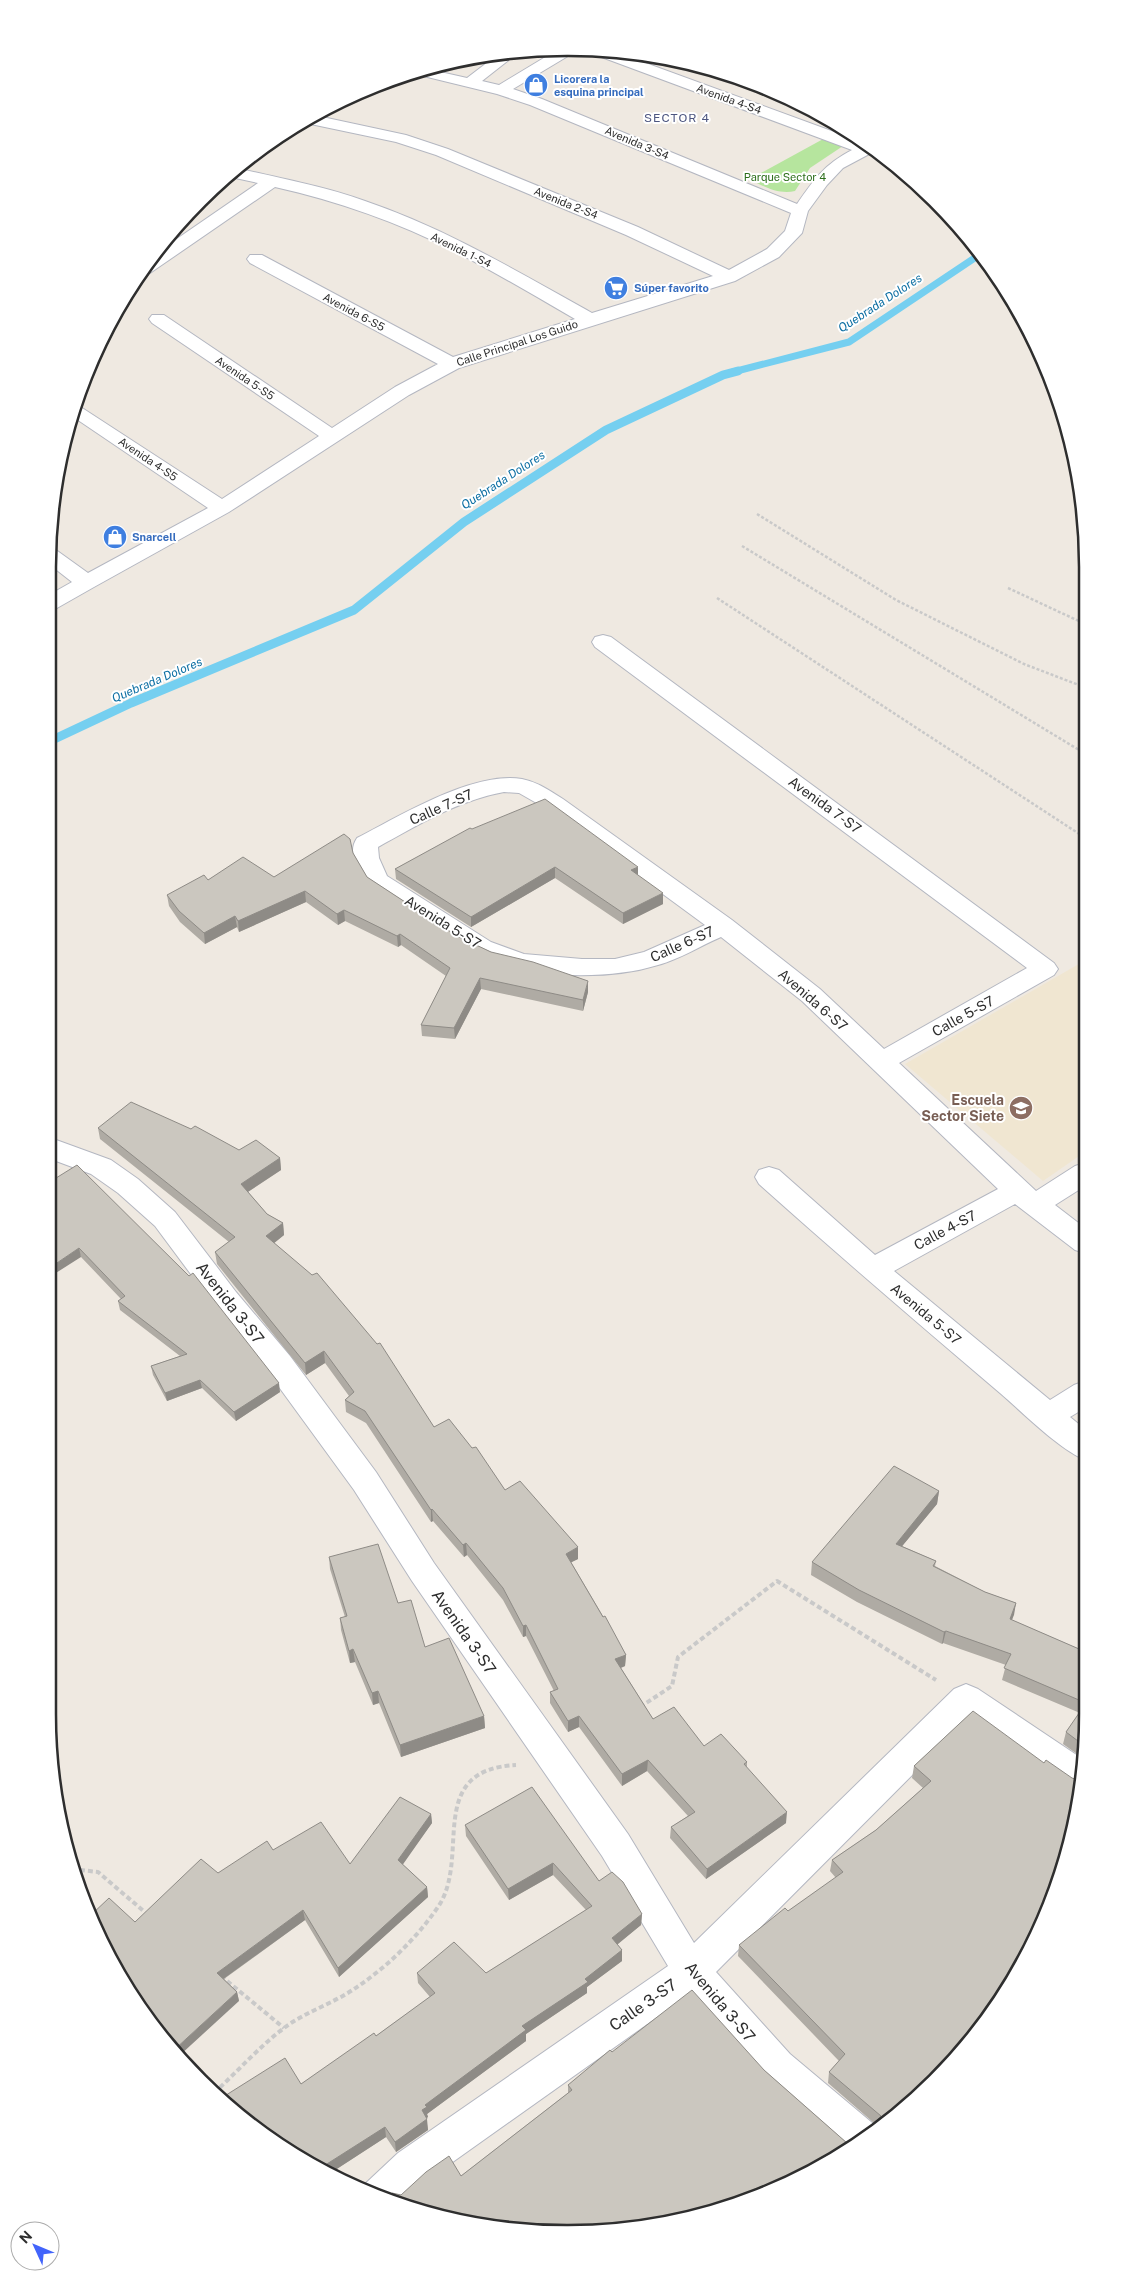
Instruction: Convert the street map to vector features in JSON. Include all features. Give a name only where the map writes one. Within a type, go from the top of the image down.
[{"type":"street","points":[[501,90],[557,56]]},
{"type":"street","name":"Avenida 4-S4","points":[[622,60],[856,145]]},
{"type":"street","points":[[471,82],[498,62]]},
{"type":"street","name":"Avenida 3-S4","points":[[434,74],[501,90],[536,102],[800,211]]},
{"type":"street","name":"Avenida 2-S4","points":[[319,121],[400,138],[442,152],[632,230],[729,277]]},
{"type":"street","name":"Calle Principal Los Guido","points":[[56,599],[222,508],[402,391],[452,364],[729,277],[773,253],[793,233],[800,211],[821,181],[837,165],[864,151]]},
{"type":"street","name":"Avenida 1-S4","points":[[241,174],[327,194],[361,205],[460,247],[590,320]]},
{"type":"street","points":[[161,257],[270,182]]},
{"type":"street","name":"Avenida 6-S5","points":[[256,259],[452,364]]},
{"type":"street","name":"Avenida 5-S5","points":[[158,319],[332,436]]},
{"type":"street","name":"Avenida 4-S5","points":[[80,413],[222,508]]},
{"type":"street","points":[[56,559],[87,582]]},
{"type":"street","name":"Avenida 7-S7","points":[[603,642],[1045,969]]},
{"type":"street","name":"Calle 7-S7","points":[[366,843],[466,795],[495,786],[520,786]]},
{"type":"street","name":"Avenida 6-S7","points":[[520,786],[555,804],[723,926],[811,995],[1026,1198],[1079,1238]]},
{"type":"street","name":"Avenida 5-S7","points":[[366,843],[364,850],[368,864],[378,881],[482,948],[521,962],[582,967]]},
{"type":"street","name":"Calle 6-S7","points":[[582,967],[614,967],[651,959],[723,926]]},
{"type":"street","name":"Calle 5-S7","points":[[881,1062],[1045,969]]},
{"type":"street","name":"Avenida 3-S7","points":[[56,1150],[101,1167],[128,1186],[165,1220],[226,1300],[279,1364],[365,1481],[422,1572],[558,1762],[614,1845],[691,1971],[777,2067],[857,2135]]},
{"type":"street","name":"Calle 4-S7","points":[[872,1269],[1079,1176]]},
{"type":"street","name":"Avenida 5-S7","points":[[768,1177],[872,1269],[1046,1417],[1079,1443]]},
{"type":"street","points":[[1046,1417],[1079,1397]]},
{"type":"street","points":[[966,1698],[1075,1772]]},
{"type":"street","name":"Calle 3-S7","points":[[386,2191],[412,2168],[691,1971],[966,1698]]},
{"type":"path","points":[[757,514],[896,600],[1024,664],[1079,685]]},
{"type":"path","points":[[742,546],[1079,750]]},
{"type":"path","points":[[1008,588],[1079,621]]},
{"type":"path","points":[[717,598],[1079,834]]},
{"type":"path","points":[[631,1713],[672,1686],[678,1657],[777,1581],[966,1698]]},
{"type":"path","points":[[219,2088],[284,2028],[354,1989],[395,1956],[438,1906],[450,1877],[456,1804],[463,1790],[479,1775],[496,1766],[558,1762]]},
{"type":"path","points":[[81,1869],[98,1872],[150,1916]]},
{"type":"path","points":[[217,1972],[284,2028]]},
{"type":"shaded area","name":"Escuela Sector Siete","points":[[1079,964],[1079,1156],[1043,1181],[905,1064]]},
{"type":"green space","name":"Parque Sector 4","points":[[825,138],[846,144],[810,168],[795,191],[778,191],[750,179]]},
{"type":"building","points":[[545,799],[638,867],[631,870],[663,893],[623,913],[555,867],[471,917],[395,869],[470,828],[472,829]]},
{"type":"building","points":[[344,834],[350,839],[353,853],[367,877],[457,936],[491,952],[533,962],[588,981],[583,1000],[480,978],[454,1028],[421,1025],[450,968],[400,934],[397,936],[344,910],[337,914],[305,891],[238,921],[235,916],[204,933],[179,911],[167,895],[204,875],[208,880],[243,857],[274,877]]},
{"type":"building","points":[[131,1102],[191,1129],[195,1126],[239,1150],[256,1140],[280,1158],[241,1184],[267,1214],[283,1223],[266,1236],[312,1275],[317,1273],[377,1344],[380,1343],[434,1427],[449,1419],[472,1448],[476,1447],[505,1490],[520,1481],[578,1547],[566,1554],[603,1617],[605,1616],[626,1655],[615,1659],[653,1719],[674,1707],[704,1746],[721,1734],[747,1762],[744,1764],[787,1812],[707,1869],[671,1827],[695,1812],[648,1760],[622,1774],[579,1716],[568,1721],[550,1692],[558,1689],[526,1625],[523,1626],[503,1588],[466,1543],[463,1545],[431,1510],[365,1411],[345,1400],[354,1392],[324,1351],[305,1363],[215,1252],[235,1237],[98,1128]]},
{"type":"building","points":[[77,1165],[189,1276],[193,1273],[279,1383],[234,1412],[200,1380],[165,1393],[151,1366],[187,1354],[118,1301],[125,1296],[79,1248],[56,1264],[56,1178]]},
{"type":"building","points":[[894,1466],[939,1491],[896,1544],[936,1561],[933,1566],[985,1592],[1016,1603],[1010,1619],[1079,1649],[1079,1700],[1004,1668],[1011,1654],[946,1631],[944,1632],[859,1590],[812,1562]]},
{"type":"building","points":[[378,1544],[398,1603],[411,1600],[425,1647],[449,1638],[484,1716],[400,1745],[378,1691],[372,1693],[353,1649],[349,1651],[340,1618],[347,1616],[329,1557]]},
{"type":"building","points":[[973,1711],[1044,1763],[1046,1760],[1074,1779],[1069,1813],[1052,1878],[1026,1940],[1010,1969],[993,1998],[952,2051],[905,2098],[875,2122],[881,2116],[829,2072],[845,2054],[739,1945],[785,1908],[788,1911],[843,1872],[832,1860],[876,1830],[931,1781],[914,1766]]},
{"type":"building","points":[[1079,1713],[1078,1741],[1066,1732]]},
{"type":"building","points":[[532,1787],[599,1881],[612,1872],[623,1882],[642,1914],[612,1938],[622,1950],[585,1979],[588,1982],[522,2026],[526,2030],[425,2105],[427,2107],[422,2110],[427,2119],[395,2142],[385,2127],[327,2164],[283,2139],[227,2095],[285,2058],[301,2084],[374,2033],[376,2036],[435,1993],[417,1973],[454,1942],[486,1973],[592,1906],[553,1863],[508,1889],[465,1825]]},
{"type":"building","points":[[400,1797],[431,1814],[398,1860],[427,1887],[338,1968],[303,1910],[217,1973],[237,1992],[179,2046],[142,1998],[109,1940],[96,1911],[109,1898],[135,1922],[201,1859],[218,1873],[267,1841],[273,1850],[321,1822],[350,1864]]},
{"type":"building","points":[[692,1990],[764,2070],[846,2142],[794,2172],[732,2198],[667,2215],[601,2224],[568,2225],[534,2224],[468,2215],[403,2198],[392,2193],[401,2195],[426,2172],[449,2156],[461,2176],[572,2090],[568,2085],[610,2050],[612,2052]]},
{"type":"waterway","name":"Quebrada Dolores","points":[[733,372],[849,342],[974,258]]},
{"type":"waterway","name":"Quebrada Dolores","points":[[56,738],[131,703],[354,610],[464,522],[606,430],[723,375],[738,371]]},
{"type":"place","name":"Licorera la esquina principal","points":[[536,85]]},
{"type":"place","name":"Súper favorito","points":[[616,288]]},
{"type":"place","name":"Snarcell","points":[[115,537]]},
{"type":"place","name":"Escuela Sector Siete","points":[[1021,1108]]},
{"type":"district","name":"SECTOR 4","points":[[677,118]]}]
